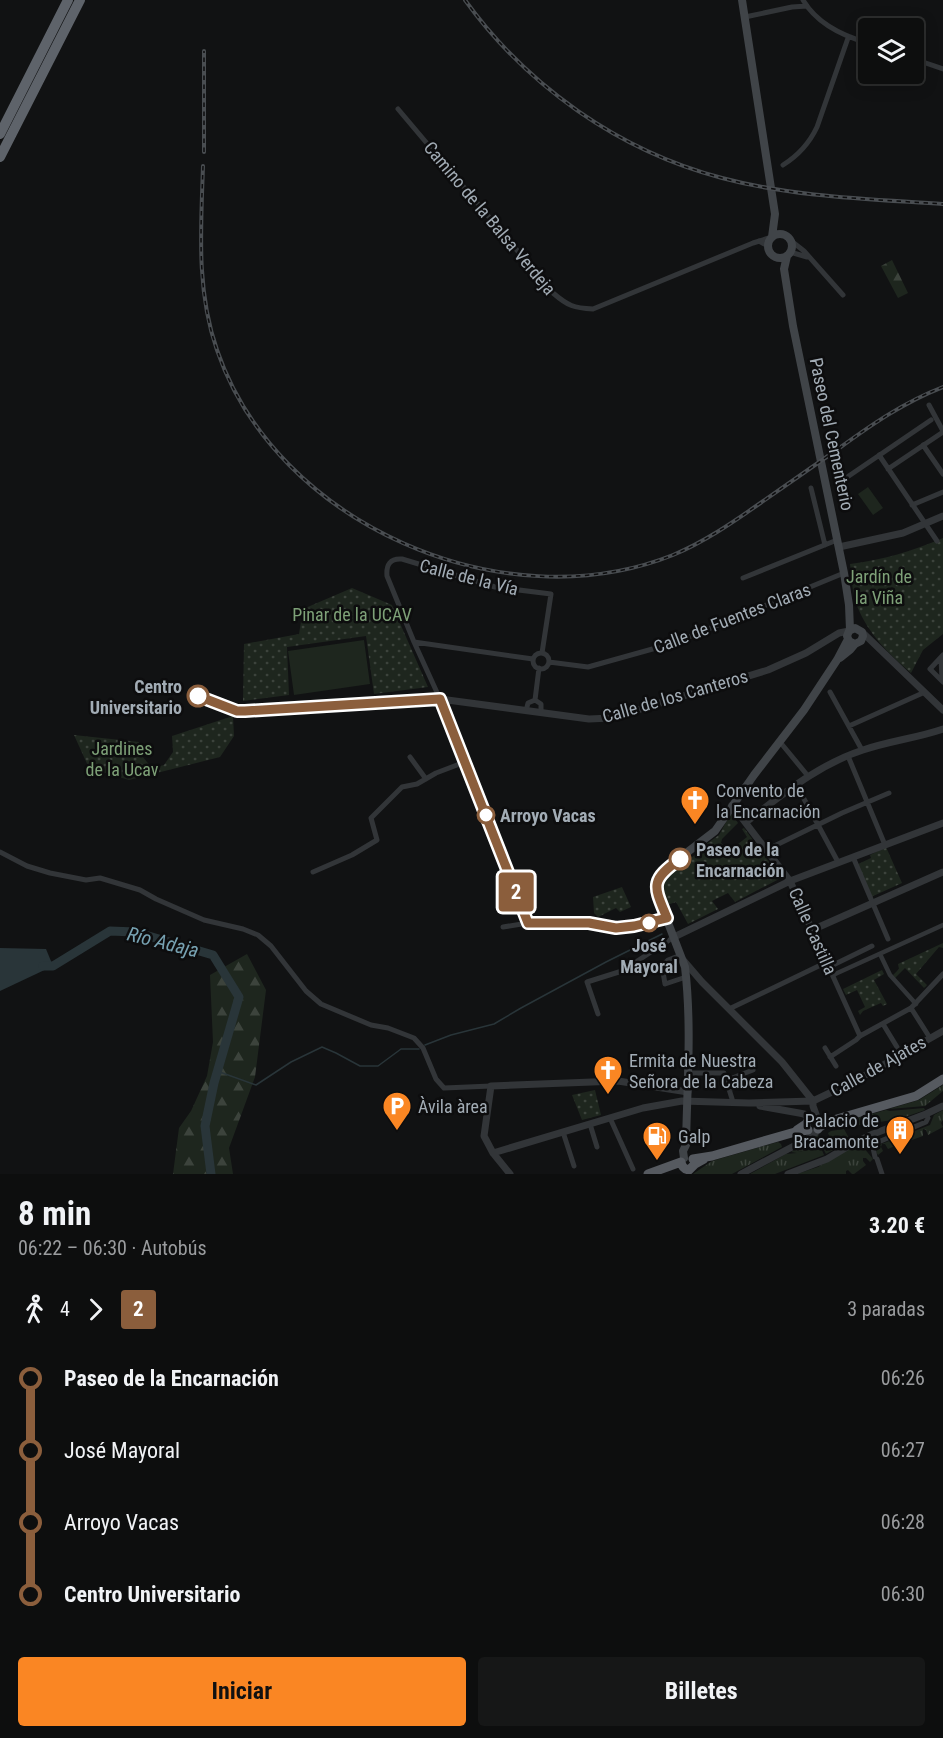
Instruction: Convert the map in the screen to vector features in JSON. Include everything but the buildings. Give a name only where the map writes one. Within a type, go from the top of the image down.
[{"type":"highway","points":[[0,134],[68,0]]},
{"type":"highway","points":[[0,157],[80,0]]},
{"type":"highway","points":[[648,1174],[795,1132],[813,1124],[916,1096],[943,1079]]},
{"type":"main road","points":[[742,0],[775,214],[791,245],[788,254],[777,258],[770,254],[768,240],[775,214]]},
{"type":"main road","points":[[768,240],[779,234],[788,238]]},
{"type":"main road","name":"Paseo del Cementerio","points":[[784,269],[788,254]]},
{"type":"main road","name":"Paseo del Cementerio","points":[[777,258],[784,269],[793,326],[844,573],[854,636]]},
{"type":"main road","points":[[688,1162],[686,1145],[689,1028],[686,977],[682,957],[657,894],[656,885],[668,867],[715,831],[732,804],[804,710],[854,636]]},
{"type":"street","points":[[745,16],[805,3],[823,22],[848,38],[858,40]]},
{"type":"street","points":[[783,165],[806,146],[812,137],[848,38]]},
{"type":"street","points":[[924,62],[943,69]]},
{"type":"street","name":"Camino de la Balsa Verdeja","points":[[398,109],[553,293],[565,303],[576,308],[593,309],[768,240]]},
{"type":"street","points":[[788,238],[809,257],[843,295]]},
{"type":"street","points":[[788,254],[809,257]]},
{"type":"street","points":[[888,469],[943,431],[929,405]]},
{"type":"street","points":[[837,483],[931,420]]},
{"type":"street","points":[[924,445],[943,474]]},
{"type":"street","points":[[879,455],[937,541]]},
{"type":"street","points":[[811,488],[825,545]]},
{"type":"street","points":[[912,505],[943,492]]},
{"type":"street","points":[[743,578],[825,545],[903,532],[943,516]]},
{"type":"street","name":"Calle de la Vía","points":[[414,642],[387,576],[386,568],[395,558],[402,558],[495,587],[550,594],[542,653]]},
{"type":"street","name":"Calle de Fuentes Claras","points":[[549,662],[588,668],[674,643],[844,573]]},
{"type":"street","name":"Calle de los Canteros","points":[[440,699],[589,720],[611,718],[768,670],[806,653],[839,633],[854,636]]},
{"type":"street","points":[[854,636],[875,644],[943,710]]},
{"type":"street","points":[[414,642],[533,659]]},
{"type":"street","points":[[414,642],[440,699],[528,923]]},
{"type":"street","points":[[542,653],[546,655],[549,662],[544,668],[539,668],[535,666],[533,659],[535,655],[542,653]]},
{"type":"street","points":[[942,657],[930,669],[943,682]]},
{"type":"street","points":[[942,657],[943,682]]},
{"type":"street","points":[[535,700],[539,668]]},
{"type":"street","points":[[830,692],[862,750]]},
{"type":"street","points":[[849,726],[925,692]]},
{"type":"street","points":[[535,700],[541,704],[541,713]]},
{"type":"street","points":[[526,711],[528,703],[535,700]]},
{"type":"street","points":[[746,822],[808,776],[848,756],[862,750],[943,729]]},
{"type":"street","points":[[780,742],[808,776]]},
{"type":"street","points":[[848,756],[885,844]]},
{"type":"street","points":[[410,757],[426,779]]},
{"type":"street","points":[[313,872],[352,855],[377,840],[371,818],[402,787],[417,784],[436,773],[465,762]]},
{"type":"street","points":[[796,784],[838,862]]},
{"type":"street","points":[[766,850],[889,793]]},
{"type":"street","name":"Calle Castilla","points":[[732,804],[790,881],[860,1036]]},
{"type":"street","points":[[598,1014],[587,982],[622,970],[670,927],[943,823]]},
{"type":"street","points":[[0,852],[27,866],[50,873],[87,880],[100,878],[140,890],[204,920],[258,935],[271,946],[306,991],[321,1004],[371,1025],[388,1028],[414,1038],[423,1048],[436,1079],[444,1088],[618,1081],[687,1097],[733,1102],[813,1101]]},
{"type":"street","points":[[853,857],[888,939]]},
{"type":"street","points":[[812,930],[943,872]]},
{"type":"street","points":[[503,927],[528,923],[589,923],[616,928],[670,927]]},
{"type":"street","points":[[832,975],[943,925]]},
{"type":"street","points":[[729,1010],[872,946]]},
{"type":"street","points":[[880,954],[890,975],[913,1006],[930,1038]]},
{"type":"street","points":[[686,977],[665,984],[662,966],[668,960],[682,957],[702,982],[782,1062],[813,1101],[813,1124],[802,1142],[741,1174]]},
{"type":"street","points":[[830,1057],[860,1036],[913,1006],[943,974]]},
{"type":"street","points":[[883,1024],[897,1047]]},
{"type":"street","name":"Calle de Ajates","points":[[813,1101],[855,1081],[943,1031]]},
{"type":"street","points":[[825,1048],[836,1066]]},
{"type":"street","points":[[727,1080],[753,1070]]},
{"type":"street","points":[[689,1073],[724,1073],[733,1102]]},
{"type":"street","points":[[491,1086],[484,1136],[493,1153],[510,1174]]},
{"type":"street","points":[[729,1088],[758,1086]]},
{"type":"street","points":[[493,1153],[687,1097]]},
{"type":"street","points":[[749,1103],[804,1114],[813,1124]]},
{"type":"street","points":[[788,1174],[827,1159],[873,1134],[943,1107]]},
{"type":"street","points":[[882,1174],[873,1148],[876,1143],[927,1122],[926,1114]]},
{"type":"street","points":[[610,1118],[633,1169]]},
{"type":"street","points":[[590,1124],[597,1147]]},
{"type":"street","points":[[563,1132],[574,1166]]},
{"type":"street","points":[[778,1136],[786,1145],[787,1150]]},
{"type":"green space","points":[[892,260],[908,293],[898,298],[881,266]]},
{"type":"green space","points":[[868,487],[883,508],[873,515],[858,494]]},
{"type":"green space","name":"Jardín de la Viña","points":[[943,538],[943,634],[923,650],[911,673],[880,643],[867,626],[854,596],[850,564],[897,554]]},
{"type":"green space","name":"Pinar de la UCAV","points":[[352,588],[392,605],[428,687],[374,694],[366,636],[287,647],[289,695],[243,701],[244,644],[299,634],[303,609]]},
{"type":"green space","points":[[364,640],[370,684],[294,695],[288,651]]},
{"type":"green space","name":"Jardines de la Ucav","points":[[233,716],[234,736],[220,757],[129,780],[89,768],[74,735],[139,742],[142,756],[152,768],[164,765],[173,752],[172,736]]},
{"type":"green space","points":[[731,813],[738,823],[722,839],[721,843],[729,851],[747,837],[742,829],[744,828],[781,878],[735,902],[728,893],[712,901],[718,909],[688,924],[676,902],[667,905],[661,889],[662,879],[719,835]]},
{"type":"green space","points":[[886,847],[902,883],[871,897],[856,865]]},
{"type":"green space","points":[[622,887],[631,907],[620,912],[616,908],[598,917],[594,913],[593,897]]},
{"type":"green space","points":[[943,943],[943,948],[939,947],[916,974],[927,985],[924,988],[905,968],[895,978],[893,975],[899,969],[898,964]]},
{"type":"green space","points":[[247,954],[266,990],[255,1077],[229,1148],[233,1174],[173,1174],[179,1128],[191,1111],[207,1076],[213,1042],[210,975]]},
{"type":"green space","points":[[882,970],[884,974],[874,980],[887,1004],[883,1006],[881,1003],[863,1011],[860,1015],[858,1011],[865,1007],[857,990],[846,995],[843,989]]},
{"type":"green space","points":[[943,1085],[943,1091],[925,1106],[889,1109],[919,1100]]},
{"type":"green space","points":[[595,1090],[601,1115],[582,1120],[572,1095]]},
{"type":"green space","points":[[924,1108],[925,1110],[899,1119],[833,1129],[832,1125],[886,1110]]},
{"type":"green space","points":[[943,1110],[941,1123],[943,1127],[928,1135],[923,1129],[923,1136],[909,1141],[905,1135],[904,1142],[888,1149],[885,1144],[882,1144],[883,1151],[878,1155],[876,1152],[879,1145],[930,1125],[934,1115]]},
{"type":"green space","points":[[844,1129],[850,1140],[826,1154],[822,1146],[797,1152],[821,1148],[824,1155],[775,1174],[750,1174],[786,1154],[797,1153],[791,1152],[818,1135],[826,1151],[835,1147],[836,1142],[834,1139],[831,1140],[828,1133]]},
{"type":"green space","points":[[778,1142],[782,1147],[732,1174],[693,1174],[712,1161]]},
{"type":"green space","points":[[863,1147],[873,1159],[870,1162],[863,1158],[866,1165],[854,1174],[848,1170],[846,1174],[797,1174],[818,1167],[849,1149]]},
{"type":"shaded area","points":[[0,948],[46,949],[53,966],[0,991]]},
{"type":"waterway","name":"Río Adaja","points":[[43,966],[53,966],[110,931],[135,932],[213,955],[239,997],[214,1083],[205,1126],[211,1174]]},
{"type":"waterway","points":[[425,1045],[451,1035],[494,1024],[662,934]]},
{"type":"waterway","points":[[217,1071],[256,1085],[291,1062],[322,1047],[360,1066],[378,1066],[401,1049],[419,1049]]},
{"type":"railway","points":[[465,0],[490,31],[546,87],[578,111],[647,151],[722,178],[776,189],[832,196],[943,204]]},
{"type":"railway","points":[[204,51],[204,152]]},
{"type":"railway","points":[[203,166],[201,259],[206,305],[217,350],[247,412],[289,465],[342,509],[403,543],[470,566],[538,576],[607,573],[673,555],[728,525],[888,415],[943,387]]},
{"type":"bus line","name":"2","points":[[198,696],[237,711],[440,699],[528,923],[589,923],[616,928],[667,918],[657,894],[656,885],[668,867],[680,859]]},
{"type":"place","name":"Centro Universitario","points":[[198,696]]},
{"type":"place","name":"Arroyo Vacas","points":[[486,815]]},
{"type":"place","name":"Convento de la Encarnación","points":[[695,826]]},
{"type":"place","name":"Paseo de la Encarnación","points":[[680,859]]},
{"type":"place","name":"José Mayoral","points":[[649,923]]},
{"type":"place","name":"Ermita de Nuestra Señora de la Cabeza","points":[[608,1096]]},
{"type":"place","name":"Àvila àrea","points":[[397,1132]]},
{"type":"place","name":"Palacio de Bracamonte","points":[[900,1156]]},
{"type":"place","name":"Galp","points":[[657,1162]]}]
